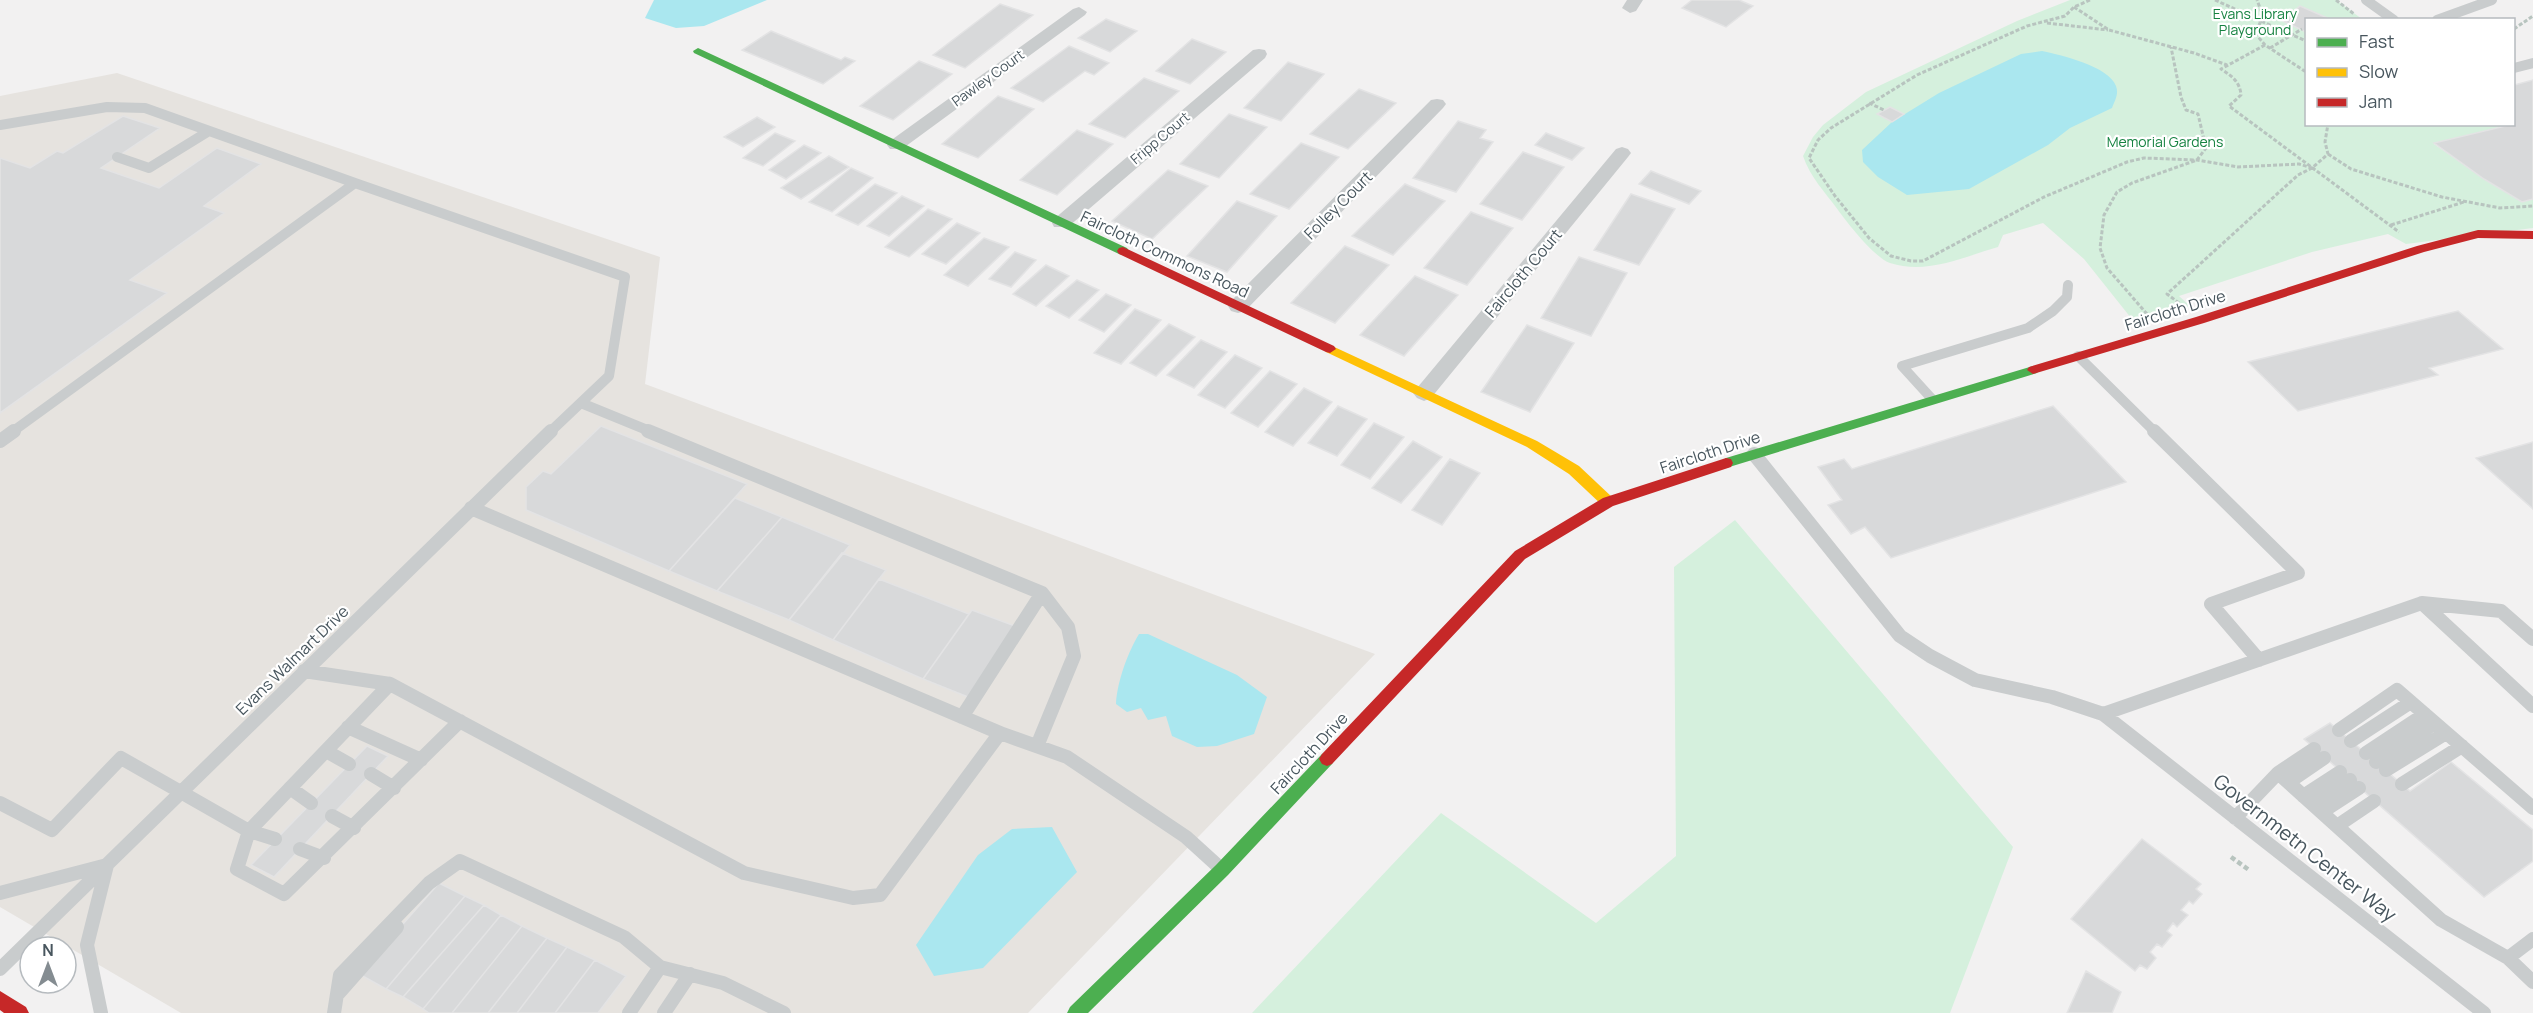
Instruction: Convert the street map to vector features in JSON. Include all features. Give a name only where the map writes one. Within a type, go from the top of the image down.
[{"type":"street","name":"Pawley Court","points":[[896,145],[1079,12]]},
{"type":"street","name":"Faircloth Commons Road","points":[[698,51],[1424,393],[1559,459],[1608,502]]},
{"type":"street","name":"Fripp Court","points":[[1061,223],[1259,54]]},
{"type":"street","name":"Folley Court","points":[[1238,306],[1437,104]]},
{"type":"street","name":"Faircloth Court","points":[[1424,393],[1622,153]]},
{"type":"street","name":"Faircloth Drive","points":[[1076,1013],[1222,870],[1520,555],[1608,502],[1932,399],[2078,357],[2445,243],[2478,234],[2533,235]]},
{"type":"street","points":[[0,1000],[20,1013]]},
{"type":"lane","points":[[2366,0],[2391,18]]},
{"type":"lane","points":[[2442,18],[2492,0]]},
{"type":"lane","points":[[2515,69],[2533,63]]},
{"type":"lane","points":[[0,124],[107,106],[145,108],[355,183]]},
{"type":"lane","points":[[117,157],[149,168],[209,131]]},
{"type":"lane","points":[[0,441],[355,183]]},
{"type":"lane","name":"Evans Walmart Drive","points":[[0,969],[609,376],[625,277],[355,183]]},
{"type":"lane","points":[[1932,399],[1902,366],[2028,328],[2067,297],[2068,285]]},
{"type":"lane","points":[[2078,357],[2298,573],[2211,604],[2259,660]]},
{"type":"lane","points":[[581,403],[1042,592],[1068,627],[1074,656],[1037,746]]},
{"type":"lane","name":"Governmetn Center Way","points":[[1755,454],[1900,636],[1930,656],[1975,680],[2052,697],[2103,714],[2484,1013]]},
{"type":"lane","points":[[471,508],[1000,733],[1067,757],[1186,837],[1222,870]]},
{"type":"lane","points":[[962,717],[1042,592]]},
{"type":"lane","points":[[2422,603],[2533,706]]},
{"type":"lane","points":[[2103,714],[2422,603],[2501,611],[2533,639]]},
{"type":"lane","points":[[304,671],[390,684],[744,873],[853,898],[880,895],[1000,733]]},
{"type":"lane","points":[[390,684],[249,831],[237,869],[284,894],[324,858],[460,721]]},
{"type":"lane","points":[[2339,730],[2397,690],[2533,808]]},
{"type":"lane","points":[[2351,741],[2411,702]]},
{"type":"lane","points":[[2435,723],[2376,762],[2435,723]]},
{"type":"lane","points":[[348,727],[421,760]]},
{"type":"lane","points":[[2402,784],[2462,746]]},
{"type":"lane","points":[[326,751],[349,764]]},
{"type":"lane","points":[[2235,818],[2283,778],[2319,753]]},
{"type":"lane","points":[[0,803],[52,830],[121,758],[249,831],[275,839]]},
{"type":"lane","points":[[371,774],[394,788]]},
{"type":"lane","points":[[2283,778],[2440,920],[2508,958],[2533,982]]},
{"type":"lane","points":[[2313,804],[2350,780],[2313,804]]},
{"type":"lane","points":[[290,788],[311,803]]},
{"type":"lane","points":[[2337,826],[2374,801]]},
{"type":"lane","points":[[332,816],[354,828]]},
{"type":"lane","points":[[300,849],[324,858]]},
{"type":"lane","points":[[334,1013],[337,996],[408,915],[429,883],[460,861],[624,937],[660,967],[723,982],[784,1013]]},
{"type":"lane","points":[[0,893],[106,865],[87,945],[101,1013]]},
{"type":"lane","points":[[2508,958],[2533,939]]},
{"type":"lane","points":[[629,1013],[660,967]]},
{"type":"lane","points":[[664,1013],[690,974]]},
{"type":"path","points":[[2090,0],[2074,7],[2065,16],[2028,27],[1927,71],[1869,103],[1818,140],[1809,158],[1818,173],[1864,231],[1890,256],[1908,261],[1923,261],[2043,197],[2127,162],[2144,158],[2197,160],[2238,167],[2299,164],[2312,168]]},
{"type":"path","points":[[2214,0],[2305,40]]},
{"type":"path","points":[[2255,33],[2263,16],[2257,0]]},
{"type":"path","points":[[2336,0],[2355,15]]},
{"type":"path","points":[[2074,7],[2109,30]]},
{"type":"path","points":[[2515,28],[2533,16]]},
{"type":"path","points":[[2045,23],[2109,30],[2171,46],[2228,66]]},
{"type":"path","points":[[2270,48],[2302,29]]},
{"type":"path","points":[[2251,32],[2255,33],[2265,45],[2305,71]]},
{"type":"path","points":[[2265,45],[2221,69],[2237,81],[2242,92],[2239,98],[2229,106],[2375,215]]},
{"type":"path","points":[[2169,329],[2143,312],[2107,268],[2100,248],[2104,215],[2117,192],[2132,183],[2197,160],[2206,148],[2198,114],[2186,110],[2181,97],[2171,46]]},
{"type":"path","points":[[1869,103],[1884,110]]},
{"type":"path","points":[[2328,126],[2325,142],[2328,154],[2351,169],[2442,196],[2500,208],[2533,206]]},
{"type":"path","points":[[2180,304],[2167,294],[2298,175],[2312,168],[2328,154]]},
{"type":"path","points":[[2390,226],[2466,201]]},
{"type":"path","points":[[2231,857],[2249,870]]},
{"type":"shaded area","points":[[117,73],[660,257],[645,384],[1375,654],[1028,1013],[181,1013],[78,953],[78,935],[48,935],[0,907],[0,96]]},
{"type":"green space","name":"Memorial Gardens","points":[[2070,0],[2336,0],[2361,18],[2305,18],[2305,126],[2503,126],[2434,144],[2522,202],[2533,199],[2533,228],[2406,244],[2388,234],[2312,252],[2179,296],[2190,306],[2135,323],[2084,259],[2043,223],[2003,235],[1998,247],[1958,260],[1918,267],[1904,266],[1884,260],[1855,232],[1810,171],[1803,156],[1813,137],[1823,125],[1866,92],[2017,21]]},
{"type":"green space","points":[[1735,520],[2013,847],[1950,1013],[1252,1013],[1441,813],[1596,923],[1676,856],[1674,567]]},
{"type":"water","points":[[654,0],[767,0],[704,26],[676,28],[645,18]]},
{"type":"water","points":[[2042,51],[2083,62],[2112,79],[2117,89],[2112,108],[2070,128],[2048,145],[1969,189],[1907,195],[1878,177],[1863,162],[1862,150],[1892,122],[1939,93],[2021,54]]},
{"type":"water","points":[[1139,634],[1148,634],[1237,675],[1267,697],[1254,734],[1217,746],[1197,747],[1172,736],[1166,716],[1148,720],[1141,708],[1127,712],[1116,704],[1118,686],[1124,667]]},
{"type":"water","points":[[1052,827],[1077,872],[983,968],[934,976],[916,945],[978,855],[1012,829]]},
{"type":"building","points":[[1692,0],[1739,0],[1753,6],[1726,27],[1682,8]]},
{"type":"building","points":[[1000,4],[1033,15],[965,68],[933,55]]},
{"type":"building","points":[[2300,6],[2327,18],[2305,18],[2305,32],[2283,21]]},
{"type":"building","points":[[1106,19],[1137,31],[1110,52],[1078,38]]},
{"type":"building","points":[[771,31],[841,60],[845,57],[855,61],[823,84],[742,50]]},
{"type":"building","points":[[1192,39],[1226,52],[1190,84],[1156,71]]},
{"type":"building","points":[[1069,46],[1109,63],[1094,75],[1085,71],[1043,102],[1011,88]]},
{"type":"building","points":[[919,61],[952,74],[893,120],[860,106]]},
{"type":"building","points":[[1288,62],[1324,74],[1281,121],[1244,108]]},
{"type":"building","points":[[1144,78],[1179,91],[1125,138],[1089,124]]},
{"type":"building","points":[[2533,80],[2533,199],[2522,202],[2484,179],[2434,143],[2506,126],[2515,126],[2515,85]]},
{"type":"building","points":[[1359,89],[1396,103],[1348,149],[1310,134]]},
{"type":"building","points":[[998,96],[1034,109],[978,158],[942,144]]},
{"type":"building","points":[[1890,107],[1904,114],[1892,122],[1877,114]]},
{"type":"building","points":[[1229,114],[1267,127],[1219,178],[1180,164]]},
{"type":"building","points":[[123,116],[160,128],[101,168],[159,188],[217,148],[261,164],[204,206],[224,213],[130,280],[167,293],[0,413],[0,158],[30,168],[57,151],[63,153]]},
{"type":"building","points":[[757,117],[775,127],[743,147],[724,137]]},
{"type":"building","points":[[1458,121],[1486,130],[1480,138],[1493,142],[1456,192],[1413,178]]},
{"type":"building","points":[[1077,130],[1113,144],[1057,195],[1020,180]]},
{"type":"building","points":[[775,133],[795,141],[763,166],[743,158]]},
{"type":"building","points":[[1546,133],[1584,148],[1572,160],[1535,145]]},
{"type":"building","points":[[1301,143],[1339,157],[1289,209],[1250,194]]},
{"type":"building","points":[[804,145],[821,153],[786,179],[769,170]]},
{"type":"building","points":[[1523,152],[1564,167],[1522,220],[1480,204]]},
{"type":"building","points":[[829,156],[849,167],[801,199],[781,188]]},
{"type":"building","points":[[851,168],[873,178],[832,212],[809,202]]},
{"type":"building","points":[[1168,170],[1208,186],[1152,239],[1112,221]]},
{"type":"building","points":[[1651,171],[1701,191],[1689,204],[1639,184]]},
{"type":"building","points":[[875,184],[897,193],[858,225],[836,215]]},
{"type":"building","points":[[1405,184],[1445,201],[1393,255],[1352,236]]},
{"type":"building","points":[[1631,194],[1675,209],[1639,265],[1594,250]]},
{"type":"building","points":[[902,196],[924,206],[889,236],[867,226]]},
{"type":"building","points":[[1237,201],[1277,216],[1227,272],[1187,256]]},
{"type":"building","points":[[928,209],[952,219],[909,257],[885,247]]},
{"type":"building","points":[[1471,212],[1513,228],[1467,285],[1424,268]]},
{"type":"building","points":[[957,223],[980,233],[946,264],[922,254]]},
{"type":"building","points":[[984,238],[1009,247],[968,286],[944,275]]},
{"type":"building","points":[[1345,246],[1389,265],[1335,323],[1291,303]]},
{"type":"building","points":[[1015,252],[1036,260],[1011,287],[989,279]]},
{"type":"building","points":[[1579,257],[1627,273],[1591,336],[1541,318]]},
{"type":"building","points":[[1046,265],[1069,276],[1036,306],[1013,294]]},
{"type":"building","points":[[1415,276],[1458,295],[1404,356],[1360,335]]},
{"type":"building","points":[[1077,280],[1099,290],[1069,318],[1046,306]]},
{"type":"building","points":[[1106,294],[1131,305],[1104,332],[1079,320]]},
{"type":"building","points":[[1135,309],[1161,320],[1121,364],[1094,353]]},
{"type":"building","points":[[2458,311],[2503,349],[2429,368],[2438,375],[2298,411],[2248,362]]},
{"type":"building","points":[[1169,324],[1195,337],[1156,376],[1130,363]]},
{"type":"building","points":[[1527,325],[1574,343],[1530,412],[1481,392]]},
{"type":"building","points":[[1201,340],[1227,352],[1194,388],[1167,375]]},
{"type":"building","points":[[1235,355],[1262,368],[1225,408],[1198,395]]},
{"type":"building","points":[[1270,371],[1297,384],[1258,427],[1231,413]]},
{"type":"building","points":[[1304,388],[1332,402],[1293,446],[1265,432]]},
{"type":"building","points":[[1338,406],[1367,419],[1337,456],[1308,443]]},
{"type":"building","points":[[2053,406],[2126,482],[1891,558],[1865,527],[1851,534],[1828,505],[1842,500],[1818,467],[1844,459],[1852,469]]},
{"type":"building","points":[[1374,423],[1404,437],[1370,479],[1341,465]]},
{"type":"building","points":[[601,426],[747,484],[669,571],[526,510],[526,487],[543,471],[551,474]]},
{"type":"building","points":[[1413,441],[1442,457],[1401,503],[1372,488]]},
{"type":"building","points":[[2533,442],[2533,509],[2476,458]]},
{"type":"building","points":[[1450,459],[1480,473],[1442,525],[1412,510]]},
{"type":"building","points":[[735,498],[782,517],[717,591],[669,571]]},
{"type":"building","points":[[782,517],[850,545],[789,620],[717,591]]},
{"type":"building","points":[[842,553],[886,570],[833,640],[789,620]]},
{"type":"building","points":[[879,579],[969,614],[923,679],[833,640]]},
{"type":"building","points":[[972,610],[1015,626],[968,697],[923,679]]},
{"type":"building","points":[[2330,723],[2410,791],[2451,762],[2533,830],[2533,861],[2484,897],[2304,739]]},
{"type":"building","points":[[367,746],[388,756],[274,877],[251,865]]},
{"type":"building","points":[[2142,839],[2201,884],[2196,889],[2202,894],[2193,904],[2189,901],[2181,910],[2188,915],[2177,927],[2173,923],[2167,931],[2172,935],[2162,947],[2157,944],[2150,952],[2156,958],[2147,969],[2140,965],[2135,971],[2071,919]]},
{"type":"building","points":[[439,883],[465,896],[386,989],[359,974]]},
{"type":"building","points":[[465,896],[484,905],[403,997],[386,989]]},
{"type":"building","points":[[484,905],[501,915],[423,1009],[403,997]]},
{"type":"building","points":[[501,915],[522,926],[452,1013],[429,1013],[423,1009]]},
{"type":"building","points":[[522,926],[547,938],[488,1013],[452,1013]]},
{"type":"building","points":[[547,938],[567,947],[517,1013],[488,1013]]},
{"type":"building","points":[[567,947],[595,960],[555,1013],[517,1013]]},
{"type":"building","points":[[595,960],[626,976],[598,1013],[555,1013]]},
{"type":"building","points":[[2086,971],[2121,992],[2112,1013],[2067,1013]]},
{"type":"traffic: fast","points":[[698,51],[1123,251]]},
{"type":"traffic: fast","points":[[1726,463],[2033,370]]},
{"type":"traffic: fast","points":[[1076,1013],[1222,870],[1327,759]]},
{"type":"traffic: slow","points":[[1330,349],[1532,444],[1574,470],[1608,502]]},
{"type":"traffic: jam","points":[[2033,370],[2200,320],[2421,249],[2478,234],[2533,235]]},
{"type":"traffic: jam","points":[[1123,251],[1330,349]]},
{"type":"traffic: jam","points":[[1327,759],[1520,555],[1608,502],[1726,463]]},
{"type":"traffic: jam","points":[[0,1000],[20,1013]]},
{"type":"park label","name":"Evans Library Playground","points":[[2255,22]]}]
